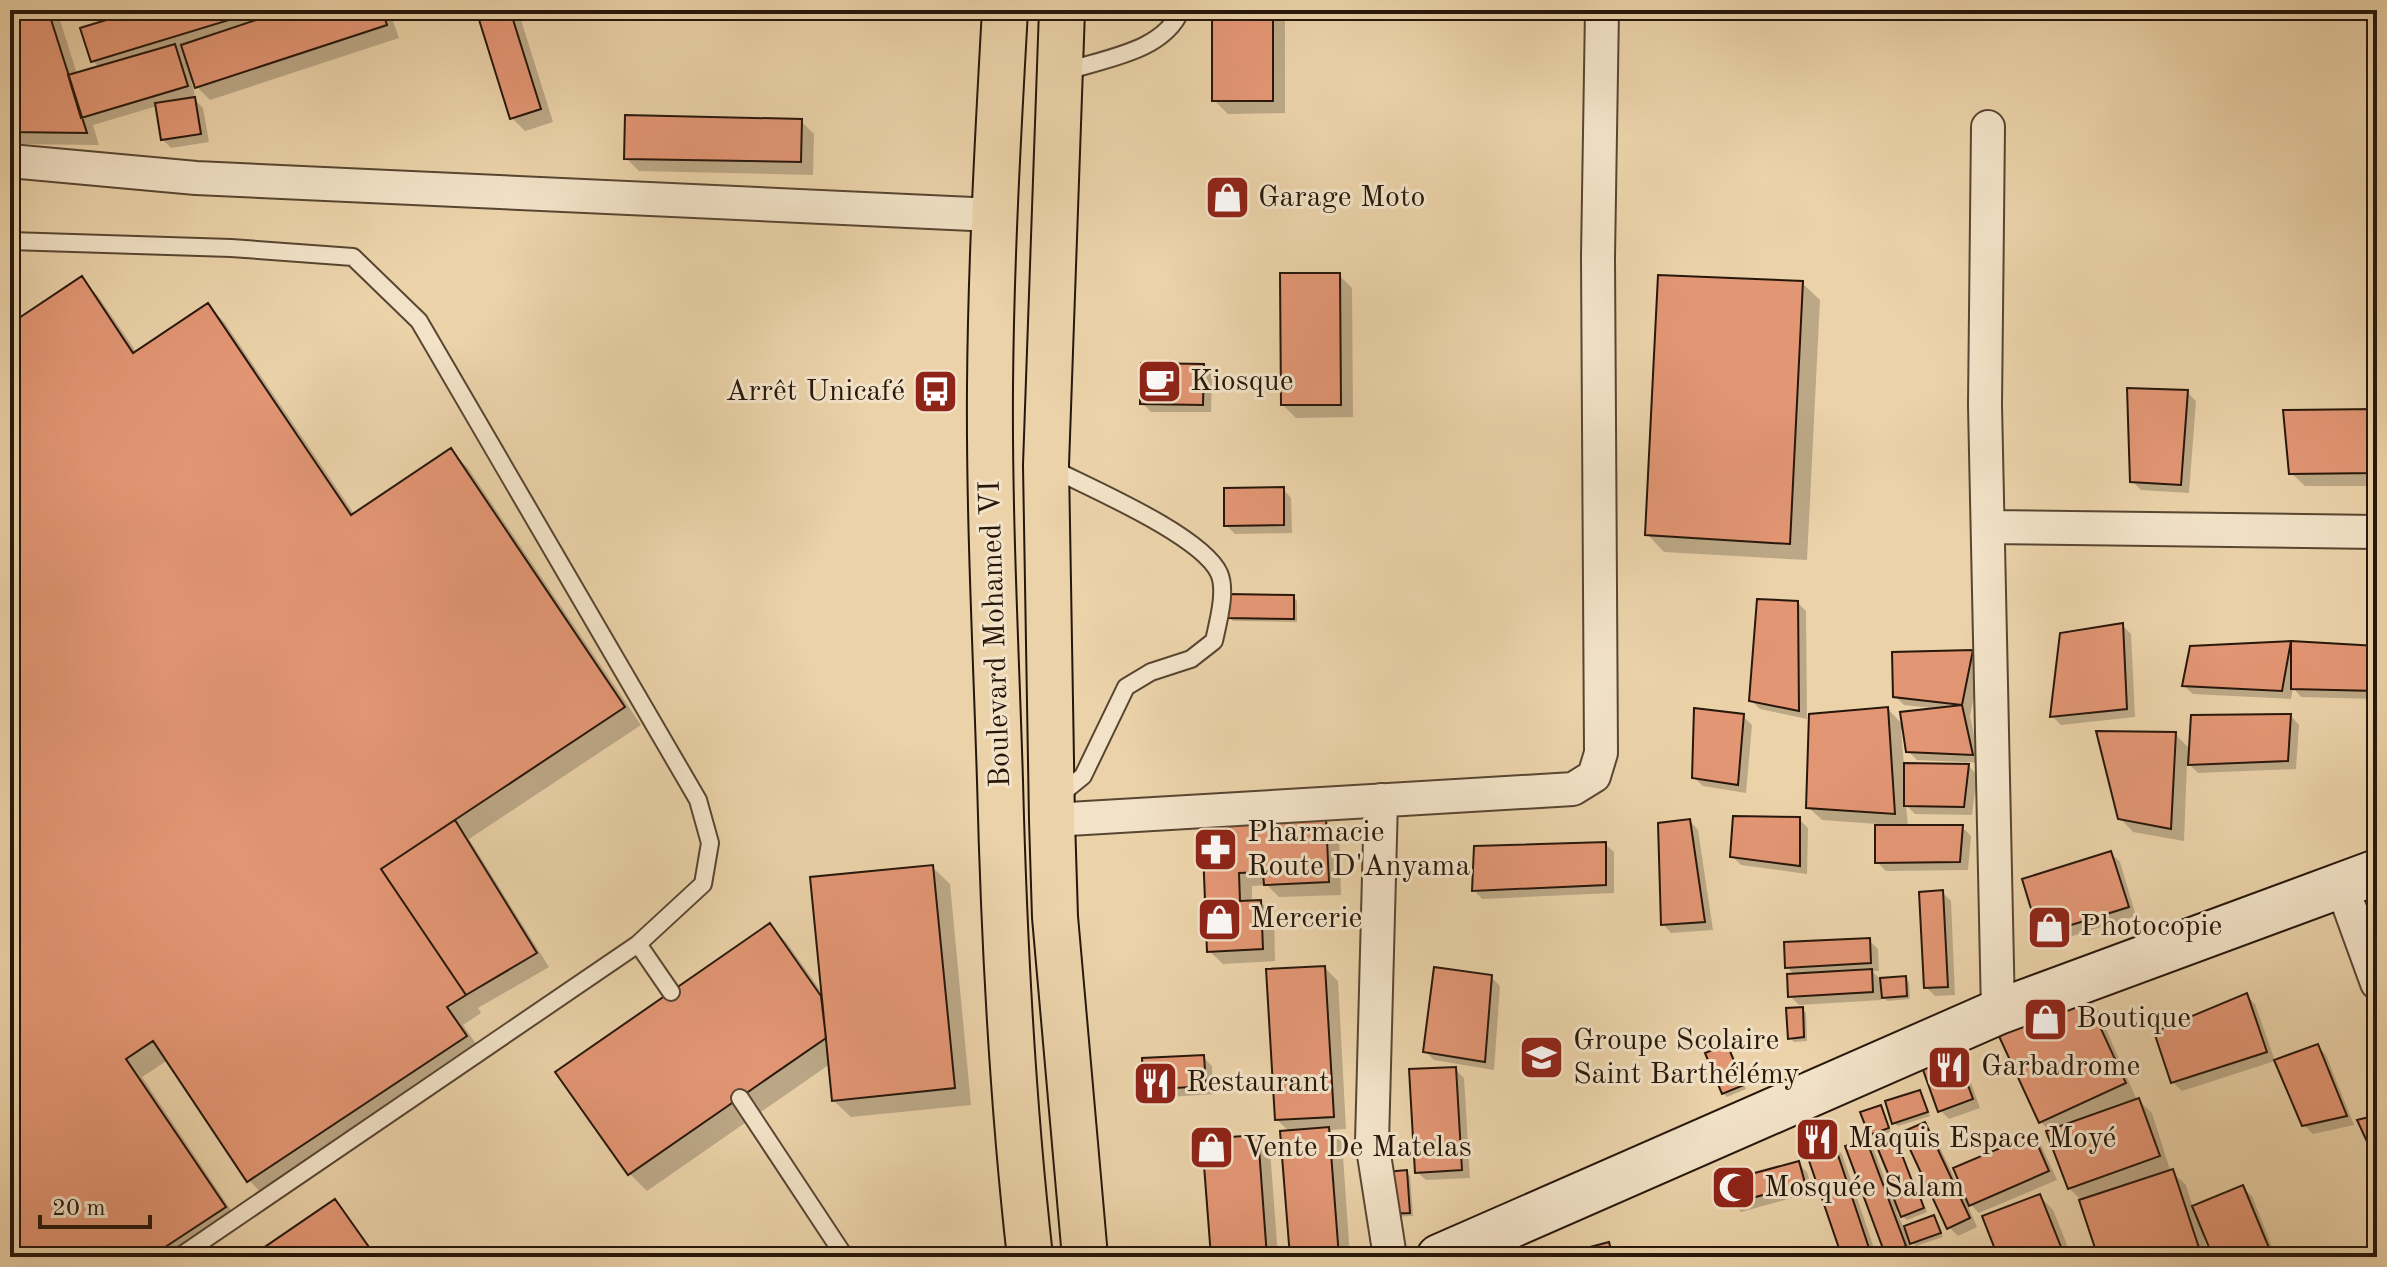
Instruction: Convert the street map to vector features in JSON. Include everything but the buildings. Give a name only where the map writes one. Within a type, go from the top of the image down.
[{"type":"main road","name":"Boulevard Mohamed VI","points":[[1005,10],[994,215],[990,387],[1001,896],[1013,1108],[1030,1257]]},
{"type":"main road","name":"Boulevard Mohamed VI","points":[[1062,10],[1046,465],[1052,811],[1055,917],[1085,1257]]},
{"type":"street","points":[[1052,811],[1381,800],[1573,789],[1594,776],[1601,753],[1598,257],[1602,10]]},
{"type":"street","points":[[1988,127],[1985,405],[1998,1012]]},
{"type":"street","points":[[10,161],[196,178],[994,215]]},
{"type":"street","points":[[1988,527],[2377,532]]},
{"type":"street","points":[[1381,800],[1372,1142],[1390,1257]]},
{"type":"street","points":[[1439,1257],[1998,1012],[2359,878],[2377,983]]},
{"type":"lane","points":[[1059,74],[1154,42],[1173,29],[1181,10]]},
{"type":"lane","points":[[10,241],[231,248],[353,257],[419,321],[698,800],[710,843],[703,884],[638,944],[179,1257]]},
{"type":"lane","points":[[1046,465],[1192,543],[1202,550],[1220,574],[1220,610],[1214,641],[1191,659],[1151,672],[1126,687],[1083,776],[1052,811]]},
{"type":"lane","points":[[638,944],[671,992]]},
{"type":"lane","points":[[740,1098],[845,1257]]},
{"type":"place","name":"Garage Moto","points":[[1227,198]]},
{"type":"place","name":"Kiosque","points":[[1159,382]]},
{"type":"place","name":"Arrêt Unicafé","points":[[936,392]]},
{"type":"place","name":"Pharmacie Route D'Anyama","points":[[1216,850]]},
{"type":"place","name":"Mercerie","points":[[1219,919]]},
{"type":"place","name":"Photocopie","points":[[2049,927]]},
{"type":"place","name":"Boutique","points":[[2045,1019]]},
{"type":"place","name":"Groupe Scolaire Saint Barthélémy","points":[[1542,1058]]},
{"type":"place","name":"Garbadrome","points":[[1950,1067]]},
{"type":"place","name":"Restaurant","points":[[1155,1083]]},
{"type":"place","name":"Maquis Espace Moyé","points":[[1817,1139]]},
{"type":"place","name":"Vente De Matelas","points":[[1212,1148]]},
{"type":"place","name":"Mosquée Salam","points":[[1733,1188]]}]
